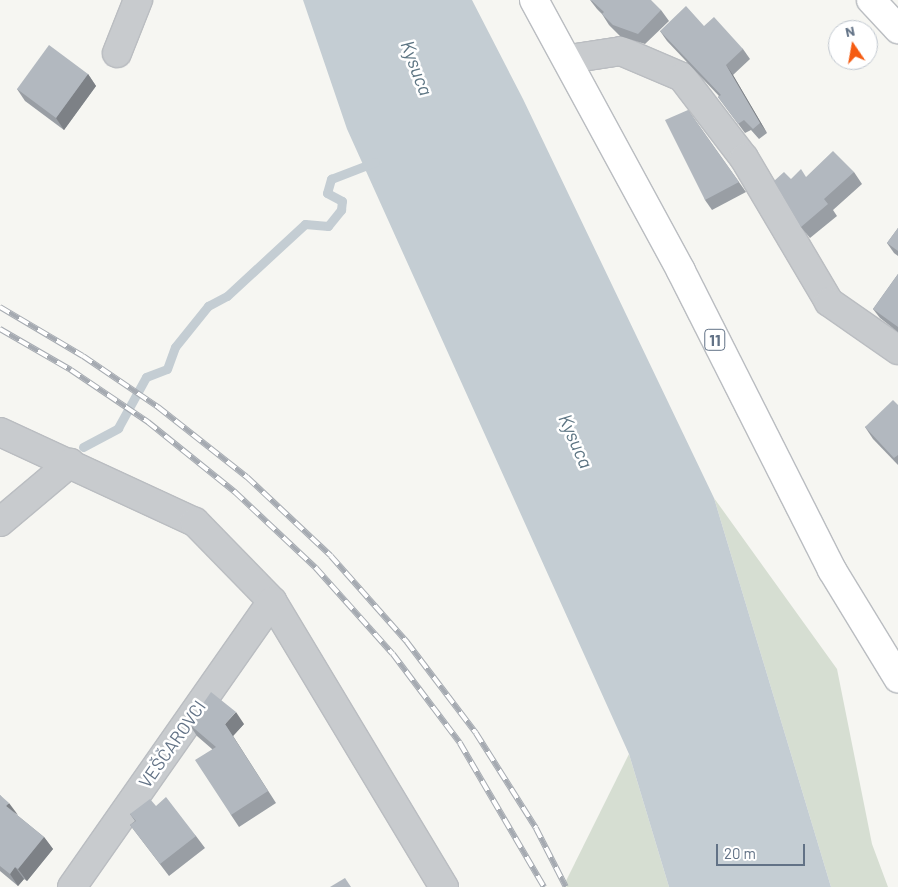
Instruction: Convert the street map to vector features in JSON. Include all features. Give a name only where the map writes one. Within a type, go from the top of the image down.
[{"type":"main road","name":"11","points":[[534,0],[569,59],[681,271],[832,570],[898,678]]},
{"type":"street","points":[[117,53],[138,0]]},
{"type":"street","points":[[569,59],[622,52],[682,77],[744,158],[829,302],[898,350]]},
{"type":"street","points":[[0,432],[195,522],[272,602],[444,887]]},
{"type":"street","points":[[0,522],[70,463]]},
{"type":"street","name":"VEŠČAROVCI","points":[[72,887],[272,602]]},
{"type":"shaded area","points":[[714,498],[837,669],[872,844],[888,887],[831,887]]},
{"type":"shaded area","points":[[629,754],[669,887],[563,887]]},
{"type":"water","name":"Kysuca","points":[[303,0],[472,0],[523,99],[714,498],[831,887],[669,887],[629,754],[347,129]]},
{"type":"building","points":[[591,0],[651,0],[661,10],[638,34],[613,25],[602,14],[604,12]]},
{"type":"building","points":[[686,6],[704,26],[714,17],[743,49],[726,65],[760,123],[753,129],[744,120],[738,124],[718,97],[721,95],[660,31]]},
{"type":"building","points":[[49,45],[88,74],[56,118],[17,89]]},
{"type":"building","points":[[688,110],[739,182],[705,200],[665,120]]},
{"type":"building","points":[[833,151],[854,172],[824,199],[828,204],[801,227],[774,181],[784,172],[791,179],[801,169],[806,177]]},
{"type":"building","points":[[898,228],[898,251],[887,243]]},
{"type":"building","points":[[898,274],[898,327],[873,309]]},
{"type":"building","points":[[893,400],[898,405],[898,455],[894,458],[865,427]]},
{"type":"building","points":[[211,692],[236,712],[225,724],[268,791],[231,815],[195,760],[216,747],[189,724]]},
{"type":"building","points":[[0,795],[9,803],[6,806],[44,837],[18,869],[15,867],[10,874],[0,866]]},
{"type":"building","points":[[166,797],[196,836],[160,864],[130,825],[136,821],[130,814],[150,799],[156,806]]},
{"type":"building","points":[[345,878],[351,887],[330,887]]},
{"type":"waterway","points":[[83,447],[118,428],[146,377],[167,369],[175,347],[208,306],[227,296],[305,224],[328,226],[341,210],[342,201],[327,193],[331,179],[375,162]]},
{"type":"railway","points":[[0,307],[83,356],[158,407],[247,477],[331,556],[407,642],[476,733],[536,828],[566,887]]},
{"type":"railway","points":[[0,329],[71,370],[148,422],[235,492],[316,568],[393,654],[460,743],[544,887]]}]
